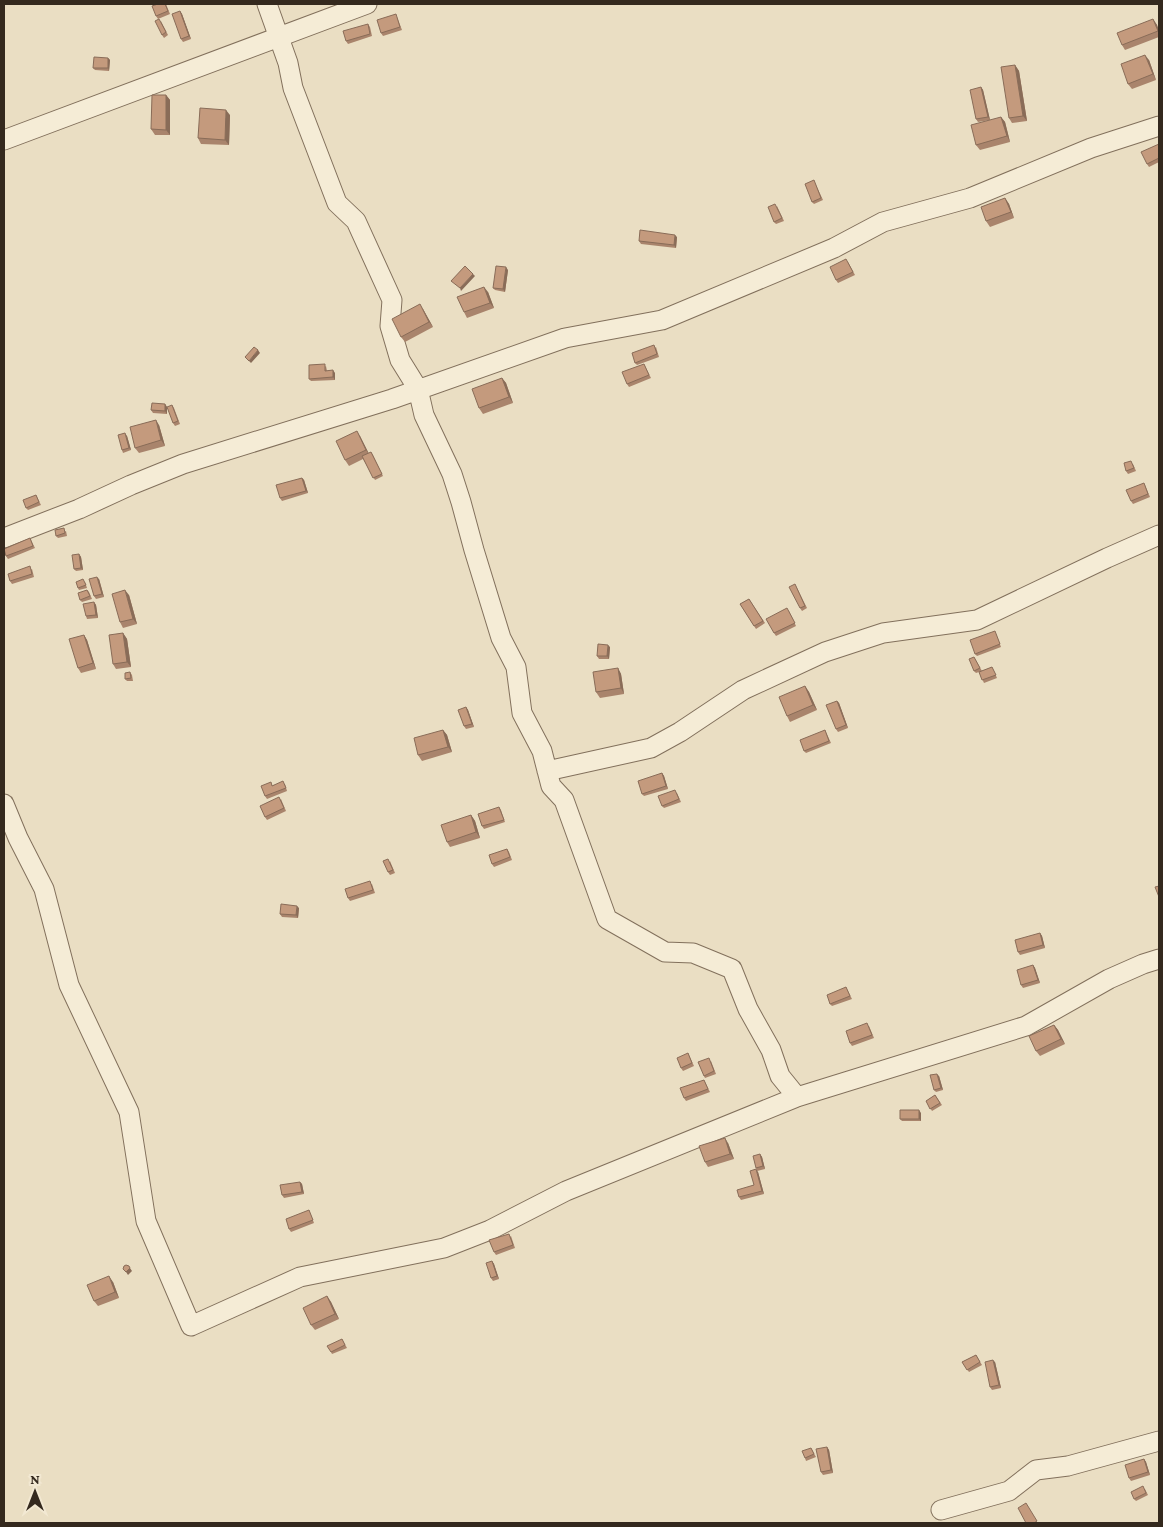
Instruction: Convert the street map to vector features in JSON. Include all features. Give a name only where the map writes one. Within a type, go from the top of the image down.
[{"type":"street","points":[[267,4],[288,62],[293,88],[337,203],[356,221],[392,300],[390,326],[400,360],[418,389],[424,415],[458,492],[501,638],[516,667],[522,713],[542,751],[551,786],[564,800],[607,919],[665,952],[693,953],[732,969],[748,1009],[771,1050],[780,1076],[797,1097]]},
{"type":"street","points":[[4,140],[367,4]]},
{"type":"street","points":[[4,538],[79,509],[182,464],[418,389],[565,338],[662,320],[834,248],[882,222],[970,198],[1091,148],[1159,126]]},
{"type":"street","points":[[547,771],[651,748],[680,732],[743,690],[825,652],[882,633],[977,620],[1159,535]]},
{"type":"street","points":[[4,804],[18,838],[44,889],[69,985],[129,1112],[146,1222],[191,1326],[300,1277],[444,1248],[490,1230],[566,1191],[797,1097],[1026,1026],[1109,979],[1159,959]]},
{"type":"street","points":[[941,1510],[1010,1491],[1036,1470],[1068,1466],[1159,1441]]},
{"type":"building","points":[[165,4],[168,11],[156,16],[152,6]]},
{"type":"building","points":[[180,11],[189,36],[181,39],[172,14]]},
{"type":"building","points":[[396,14],[400,27],[381,33],[377,20]]},
{"type":"building","points":[[159,19],[166,32],[162,35],[155,21]]},
{"type":"building","points":[[1153,19],[1158,31],[1122,45],[1117,33]]},
{"type":"building","points":[[368,24],[370,34],[346,41],[343,31]]},
{"type":"building","points":[[1145,55],[1153,74],[1128,84],[1121,64]]},
{"type":"building","points":[[94,57],[108,58],[108,68],[93,68]]},
{"type":"building","points":[[1015,65],[1023,116],[1009,118],[1001,67]]},
{"type":"building","points":[[981,87],[988,117],[976,119],[970,90]]},
{"type":"building","points":[[152,95],[166,95],[166,130],[151,129]]},
{"type":"building","points":[[200,108],[226,110],[225,140],[198,138]]},
{"type":"building","points":[[1001,117],[1007,136],[976,145],[971,125]]},
{"type":"building","points":[[1159,144],[1159,158],[1147,164],[1141,152]]},
{"type":"building","points":[[814,180],[821,198],[812,202],[805,184]]},
{"type":"building","points":[[1005,198],[1011,212],[986,221],[981,207]]},
{"type":"building","points":[[775,204],[782,218],[774,222],[768,207]]},
{"type":"building","points":[[640,230],[675,235],[674,245],[639,241]]},
{"type":"building","points":[[846,259],[853,272],[836,280],[830,267]]},
{"type":"building","points":[[465,266],[473,274],[460,288],[451,281]]},
{"type":"building","points":[[496,266],[506,267],[503,289],[493,288]]},
{"type":"building","points":[[484,287],[490,303],[464,312],[457,297]]},
{"type":"building","points":[[420,304],[429,322],[401,337],[392,319]]},
{"type":"building","points":[[654,345],[657,354],[635,363],[632,353]]},
{"type":"building","points":[[254,347],[258,350],[249,361],[245,357]]},
{"type":"building","points":[[325,364],[325,371],[333,370],[333,377],[309,379],[309,365]]},
{"type":"building","points":[[644,364],[649,375],[627,384],[622,372]]},
{"type":"building","points":[[502,378],[509,397],[479,408],[472,389]]},
{"type":"building","points":[[152,403],[165,404],[165,411],[151,410]]},
{"type":"building","points":[[172,405],[178,421],[173,423],[167,407]]},
{"type":"building","points":[[156,420],[161,440],[135,448],[130,427]]},
{"type":"building","points":[[357,431],[366,450],[345,460],[336,441]]},
{"type":"building","points":[[125,433],[129,448],[122,450],[118,435]]},
{"type":"building","points":[[371,452],[382,474],[373,478],[362,456]]},
{"type":"building","points":[[1131,461],[1134,468],[1126,471],[1124,463]]},
{"type":"building","points":[[302,478],[306,491],[280,498],[276,485]]},
{"type":"building","points":[[1144,483],[1148,494],[1131,501],[1126,490]]},
{"type":"building","points":[[36,495],[39,502],[26,508],[23,500]]},
{"type":"building","points":[[64,528],[65,533],[56,536],[55,530]]},
{"type":"building","points":[[30,538],[33,546],[6,556],[4,549]]},
{"type":"building","points":[[79,554],[81,568],[74,569],[72,555]]},
{"type":"building","points":[[30,566],[32,574],[10,581],[8,574]]},
{"type":"building","points":[[97,577],[102,594],[94,596],[89,579]]},
{"type":"building","points":[[83,579],[86,585],[78,588],[76,582]]},
{"type":"building","points":[[795,584],[805,606],[800,608],[789,587]]},
{"type":"building","points":[[87,590],[90,596],[80,600],[78,593]]},
{"type":"building","points":[[125,590],[133,619],[120,622],[112,594]]},
{"type":"building","points":[[749,599],[763,621],[754,626],[740,604]]},
{"type":"building","points":[[94,602],[96,615],[86,616],[83,604]]},
{"type":"building","points":[[787,608],[795,623],[774,633],[766,619]]},
{"type":"building","points":[[995,631],[1000,644],[975,654],[970,640]]},
{"type":"building","points":[[123,633],[127,662],[113,664],[109,635]]},
{"type":"building","points":[[84,635],[93,663],[78,668],[69,639]]},
{"type":"building","points":[[598,644],[608,645],[607,656],[597,656]]},
{"type":"building","points":[[974,657],[980,668],[974,671],[969,659]]},
{"type":"building","points":[[992,667],[996,675],[982,680],[979,672]]},
{"type":"building","points":[[618,668],[621,688],[596,692],[593,672]]},
{"type":"building","points":[[130,672],[131,678],[125,679],[125,673]]},
{"type":"building","points":[[805,686],[813,705],[787,716],[779,697]]},
{"type":"building","points":[[837,701],[846,725],[836,729],[826,705]]},
{"type":"building","points":[[466,707],[472,724],[464,726],[458,710]]},
{"type":"building","points":[[443,730],[448,747],[418,755],[414,738]]},
{"type":"building","points":[[825,730],[829,741],[804,751],[800,740]]},
{"type":"building","points":[[662,773],[666,786],[642,794],[638,781]]},
{"type":"building","points":[[283,781],[286,788],[265,796],[261,786],[271,782],[272,786]]},
{"type":"building","points":[[675,790],[679,799],[662,806],[658,796]]},
{"type":"building","points":[[279,797],[284,808],[265,817],[260,806]]},
{"type":"building","points":[[499,807],[504,820],[482,826],[478,814]]},
{"type":"building","points":[[471,815],[476,832],[447,842],[441,825]]},
{"type":"building","points":[[507,849],[510,857],[492,864],[489,855]]},
{"type":"building","points":[[388,859],[393,870],[388,872],[383,861]]},
{"type":"building","points":[[370,881],[373,890],[348,898],[345,889]]},
{"type":"building","points":[[1159,886],[1159,897],[1155,887]]},
{"type":"building","points":[[281,904],[297,906],[296,915],[280,914]]},
{"type":"building","points":[[1040,933],[1043,945],[1018,952],[1015,940]]},
{"type":"building","points":[[1033,965],[1038,980],[1021,985],[1017,970]]},
{"type":"building","points":[[846,987],[850,996],[830,1004],[827,995]]},
{"type":"building","points":[[867,1023],[872,1035],[850,1043],[846,1031]]},
{"type":"building","points":[[1054,1025],[1061,1039],[1036,1051],[1029,1036]]},
{"type":"building","points":[[688,1053],[692,1063],[681,1068],[677,1058]]},
{"type":"building","points":[[709,1058],[714,1071],[704,1076],[698,1062]]},
{"type":"building","points":[[937,1074],[941,1088],[934,1090],[930,1075]]},
{"type":"building","points":[[704,1080],[708,1089],[684,1098],[680,1088]]},
{"type":"building","points":[[935,1095],[940,1103],[930,1109],[926,1101]]},
{"type":"building","points":[[900,1110],[919,1110],[919,1119],[900,1119]]},
{"type":"building","points":[[725,1138],[730,1154],[705,1162],[699,1146]]},
{"type":"building","points":[[760,1154],[763,1166],[756,1168],[753,1156]]},
{"type":"building","points":[[756,1169],[762,1191],[739,1197],[737,1190],[754,1185],[750,1171]]},
{"type":"building","points":[[300,1182],[302,1192],[282,1195],[280,1185]]},
{"type":"building","points":[[309,1210],[313,1220],[289,1229],[286,1219]]},
{"type":"building","points":[[509,1234],[513,1245],[494,1252],[489,1240]]},
{"type":"building","points":[[492,1261],[497,1276],[491,1278],[486,1263]]},
{"type":"building","points":[[126,1265],[130,1268],[126,1272],[123,1269]]},
{"type":"building","points":[[109,1276],[115,1292],[94,1301],[87,1285]]},
{"type":"building","points":[[327,1296],[335,1314],[311,1325],[303,1308]]},
{"type":"building","points":[[342,1339],[345,1345],[331,1352],[327,1346]]},
{"type":"building","points":[[976,1355],[980,1362],[967,1370],[962,1362]]},
{"type":"building","points":[[993,1360],[999,1385],[990,1387],[985,1362]]},
{"type":"building","points":[[827,1447],[831,1470],[821,1472],[816,1449]]},
{"type":"building","points":[[811,1448],[814,1454],[805,1458],[802,1451]]},
{"type":"building","points":[[1144,1459],[1148,1472],[1129,1478],[1125,1465]]},
{"type":"building","points":[[1143,1486],[1146,1493],[1134,1499],[1131,1492]]},
{"type":"building","points":[[1026,1503],[1037,1521],[1034,1523],[1026,1523],[1018,1508]]}]
